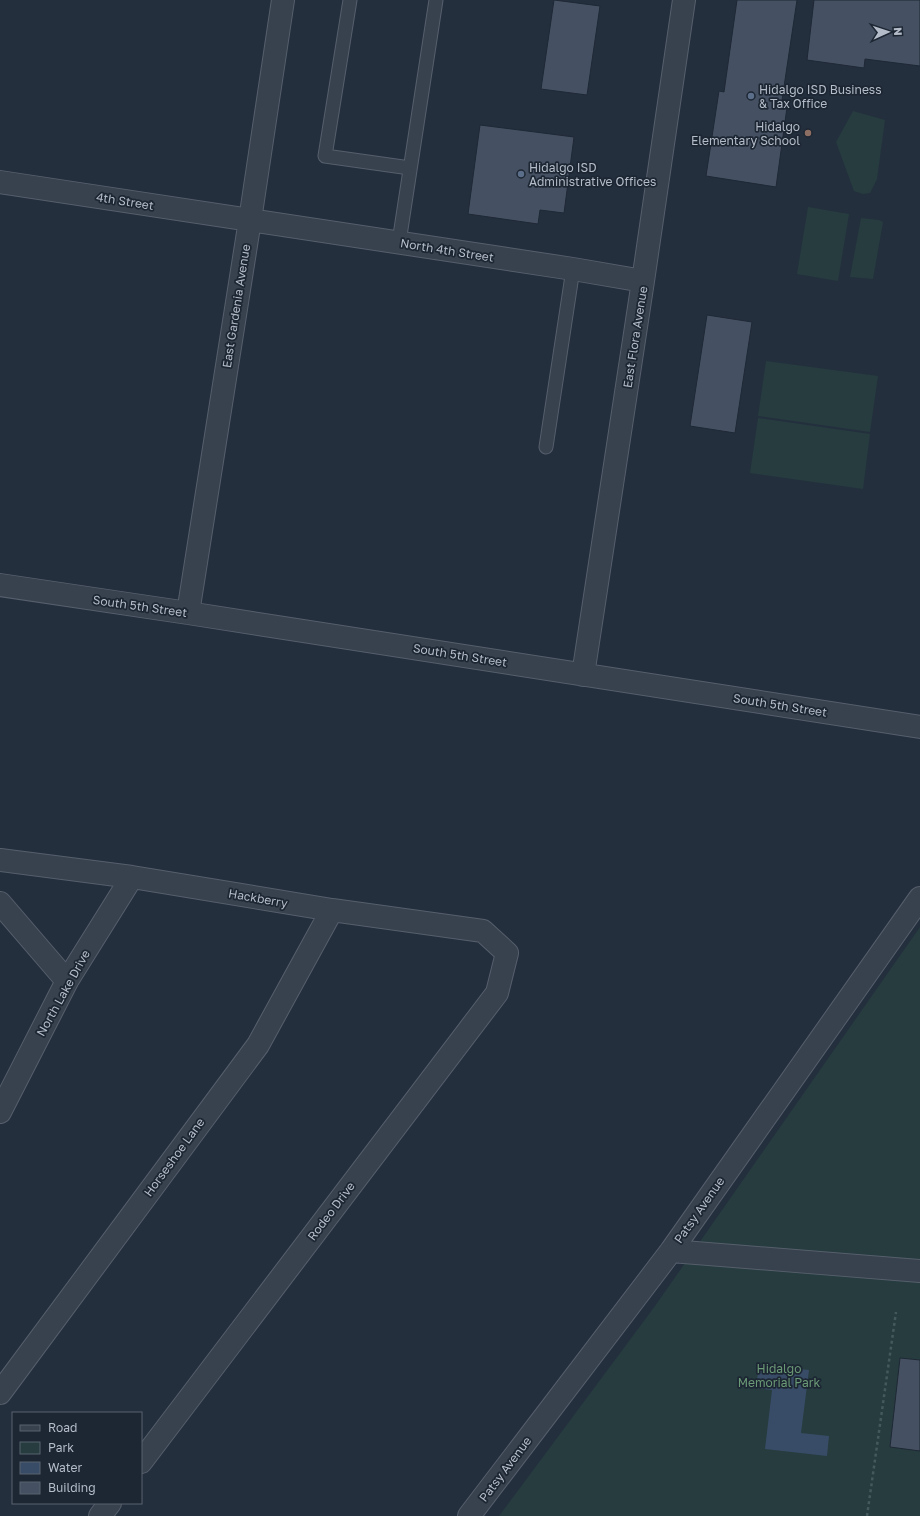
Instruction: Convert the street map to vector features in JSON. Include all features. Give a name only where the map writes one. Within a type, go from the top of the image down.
[{"type":"street","name":"East Gardenia Avenue","points":[[188,613],[283,0]]},
{"type":"street","name":"East Flora Avenue","points":[[583,675],[684,0]]},
{"type":"street","name":"4th Street","points":[[0,182],[250,220]]},
{"type":"street","name":"North 4th Street","points":[[250,220],[643,281]]},
{"type":"street","name":"South 5th Street","points":[[0,585],[920,727]]},
{"type":"street","name":"Hackberry","points":[[0,860],[132,877],[332,910],[483,931],[507,953]]},
{"type":"street","name":"North Lake Drive","points":[[0,1112],[67,981],[132,877]]},
{"type":"street","name":"Patsy Avenue","points":[[470,1516],[671,1251],[920,898]]},
{"type":"street","points":[[0,903],[67,981]]},
{"type":"street","name":"Horseshoe Lane","points":[[0,1393],[258,1045],[332,910]]},
{"type":"street","name":"Rodeo Drive","points":[[142,1461],[497,993],[507,953]]},
{"type":"street","points":[[671,1251],[920,1271]]},
{"type":"street","points":[[100,1516],[109,1504]]},
{"type":"lane","points":[[350,0],[325,156],[410,168]]},
{"type":"lane","points":[[399,242],[436,0]]},
{"type":"lane","points":[[546,447],[573,269]]},
{"type":"path","points":[[867,1516],[896,1312]]},
{"type":"green space","points":[[853,111],[885,120],[877,179],[870,193],[863,194],[854,191],[836,142]]},
{"type":"green space","points":[[808,207],[849,214],[838,281],[797,274]]},
{"type":"green space","points":[[861,218],[879,220],[883,222],[873,279],[850,277]]},
{"type":"green space","points":[[766,361],[878,376],[870,432],[758,416]]},
{"type":"green space","points":[[758,418],[870,434],[863,489],[750,473]]},
{"type":"green space","name":"Hidalgo Memorial Park","points":[[920,927],[920,1516],[499,1516],[655,1306]]},
{"type":"water","points":[[759,1365],[809,1370],[801,1433],[829,1436],[827,1456],[765,1449],[772,1390],[756,1388]]},
{"type":"building","points":[[554,0],[600,6],[587,95],[541,89]]},
{"type":"building","name":"Hidalgo ISD Business & Tax Office","points":[[737,0],[797,0],[782,100],[788,100],[776,187],[706,176],[719,91],[724,92]]},
{"type":"building","points":[[814,0],[920,0],[920,66],[865,59],[864,68],[807,60]]},
{"type":"building","name":"Hidalgo ISD Administrative Offices","points":[[480,125],[574,137],[564,213],[540,210],[538,224],[468,214]]},
{"type":"building","points":[[707,315],[752,322],[735,433],[690,426]]},
{"type":"building","points":[[900,1358],[920,1360],[920,1451],[890,1447]]},
{"type":"place","name":"Hidalgo ISD Business & Tax Office","points":[[751,96]]},
{"type":"place","name":"Hidalgo Elementary School","points":[[808,133]]},
{"type":"place","name":"Hidalgo ISD Administrative Offices","points":[[521,174]]}]
